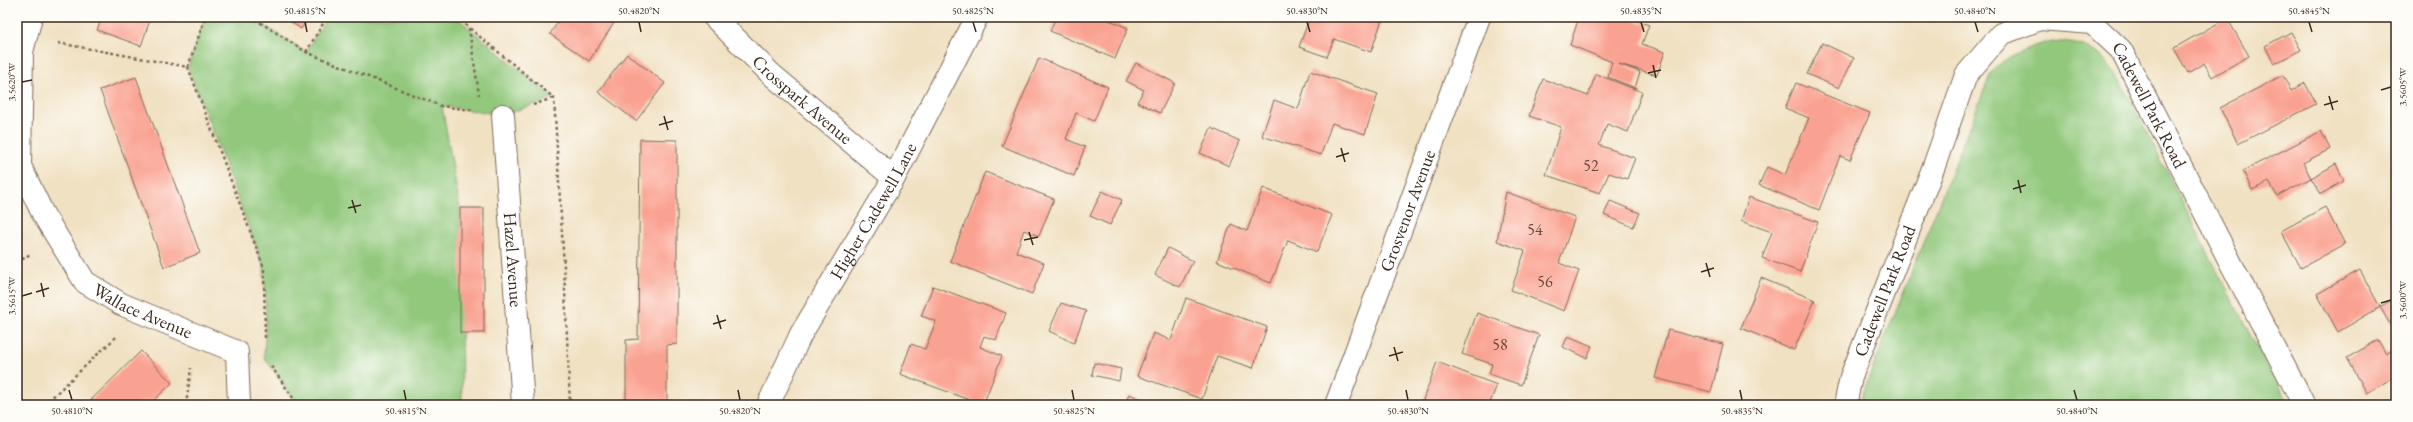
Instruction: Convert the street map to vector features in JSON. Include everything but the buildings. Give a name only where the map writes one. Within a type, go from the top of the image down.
[{"type":"street","name":"Crosspark Avenue","points":[[714,17],[771,74],[894,178]]},
{"type":"street","name":"Higher Cadewell Lane","points":[[768,405],[801,334],[894,178],[977,17]]},
{"type":"street","name":"Grosvenor Avenue","points":[[1336,405],[1479,17]]},
{"type":"street","name":"Cadewell Park Road","points":[[1845,405],[1851,377],[1934,166],[1966,75],[2001,34],[2040,19],[2092,23],[2121,50],[2304,405]]},
{"type":"street","name":"Wallace Avenue","points":[[28,27],[22,52],[20,166],[43,214],[85,282],[121,304],[237,352],[239,405]]},
{"type":"street","name":"Hazel Avenue","points":[[503,115],[522,405]]},
{"type":"path","points":[[306,52],[327,17]]},
{"type":"path","points":[[456,17],[554,98],[570,405]]},
{"type":"path","points":[[264,344],[266,317],[264,268],[188,67],[205,18],[255,20],[306,52],[442,106],[503,115]]},
{"type":"path","points":[[28,27],[188,67]]},
{"type":"path","points":[[469,28],[481,112]]},
{"type":"path","points":[[44,405],[142,313]]},
{"type":"path","points":[[186,405],[195,335]]},
{"type":"green space","points":[[327,17],[456,17],[554,98],[503,115],[442,106],[460,208],[462,405],[298,405],[264,357],[266,317],[264,268],[188,67],[205,18],[255,19],[306,52]]},
{"type":"green space","points":[[2052,41],[2075,44],[2092,49],[2105,60],[2119,78],[2249,333],[2289,405],[1858,405],[1991,73],[2011,56]]}]
